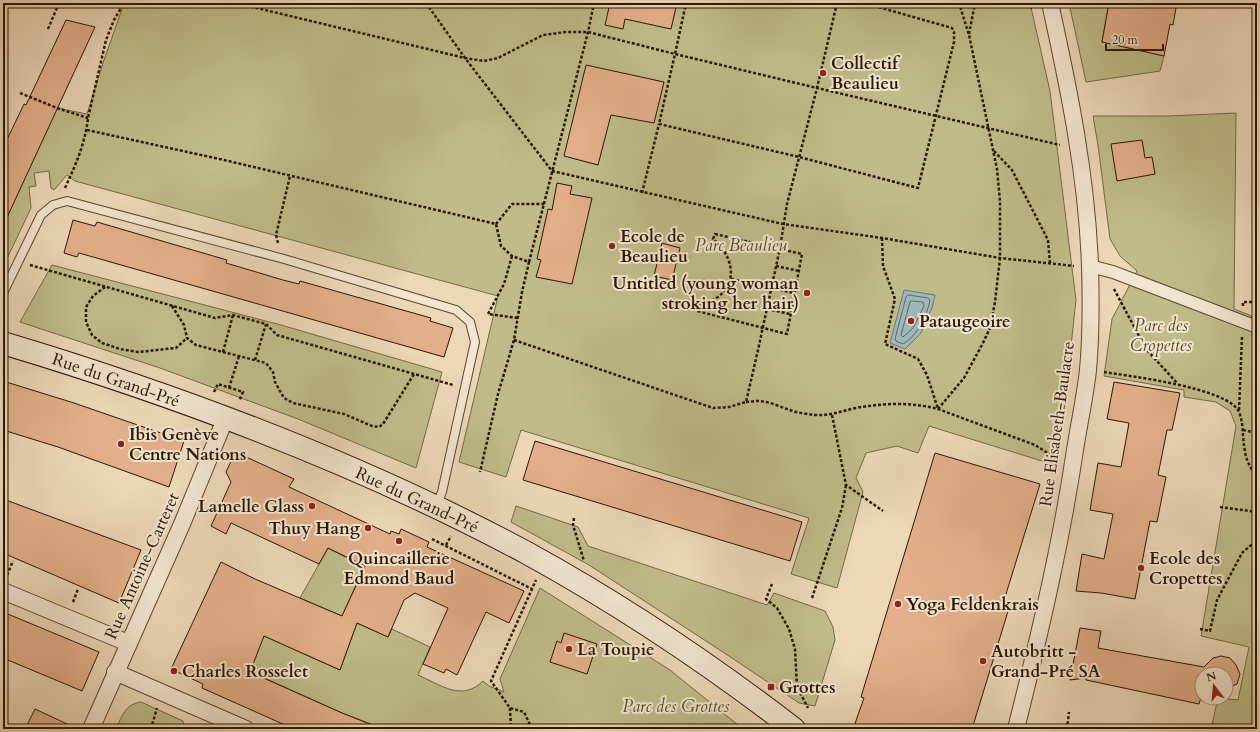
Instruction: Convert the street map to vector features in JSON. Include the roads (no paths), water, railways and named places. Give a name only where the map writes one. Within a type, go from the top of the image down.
[{"type":"main road","name":"Rue du Grand-Pré","points":[[3,343],[232,410],[357,471],[436,507],[528,554],[645,625],[717,673],[794,729]]},
{"type":"street","name":"Rue Elisabeth-Baulacre","points":[[1016,729],[1042,624],[1055,562],[1088,370],[1090,266],[1086,206],[1079,149],[1063,62],[1050,3]]},
{"type":"street","points":[[1090,266],[1113,272],[1257,327]]},
{"type":"street","name":"Rue Antoine-Carteret","points":[[91,729],[232,410]]},
{"type":"street","points":[[4,585],[128,643]]},
{"type":"street","points":[[115,672],[246,729]]},
{"type":"lane","points":[[3,293],[41,215],[52,205],[67,201],[284,260],[456,310],[470,322],[475,342],[442,492],[436,507]]},
{"type":"water","name":"Pataugeoire","points":[[904,290],[935,295],[932,308],[921,333],[905,349],[890,343]]},
{"type":"place","name":"Collectif Beaulieu","points":[[823,73]]},
{"type":"place","name":"Ecole de Beaulieu","points":[[612,246]]},
{"type":"place","name":"Untitled (young woman stroking her hair)","points":[[807,293]]},
{"type":"place","name":"Pataugeoire","points":[[911,321]]},
{"type":"place","name":"Ibis Genève Centre Nations","points":[[121,444]]},
{"type":"place","name":"Lamelle Glass","points":[[312,506]]},
{"type":"place","name":"Thuy Hang","points":[[368,528]]},
{"type":"place","name":"Quincaillerie Edmond Baud","points":[[399,541]]},
{"type":"place","name":"Ecole des Cropettes","points":[[1141,568]]},
{"type":"place","name":"Yoga Feldenkrais","points":[[898,604]]},
{"type":"place","name":"La Toupie","points":[[569,649]]},
{"type":"place","name":"Autobritt - Grand-Pré SA","points":[[983,661]]},
{"type":"place","name":"Charles Rosselet","points":[[174,671]]},
{"type":"place","name":"Grottes","points":[[771,687]]},
{"type":"park label","name":"Parc Beaulieu","points":[[741,245]]},
{"type":"park label","name":"Parc des Cropettes","points":[[1161,335]]},
{"type":"park label","name":"Parc des Grottes","points":[[676,706]]}]
